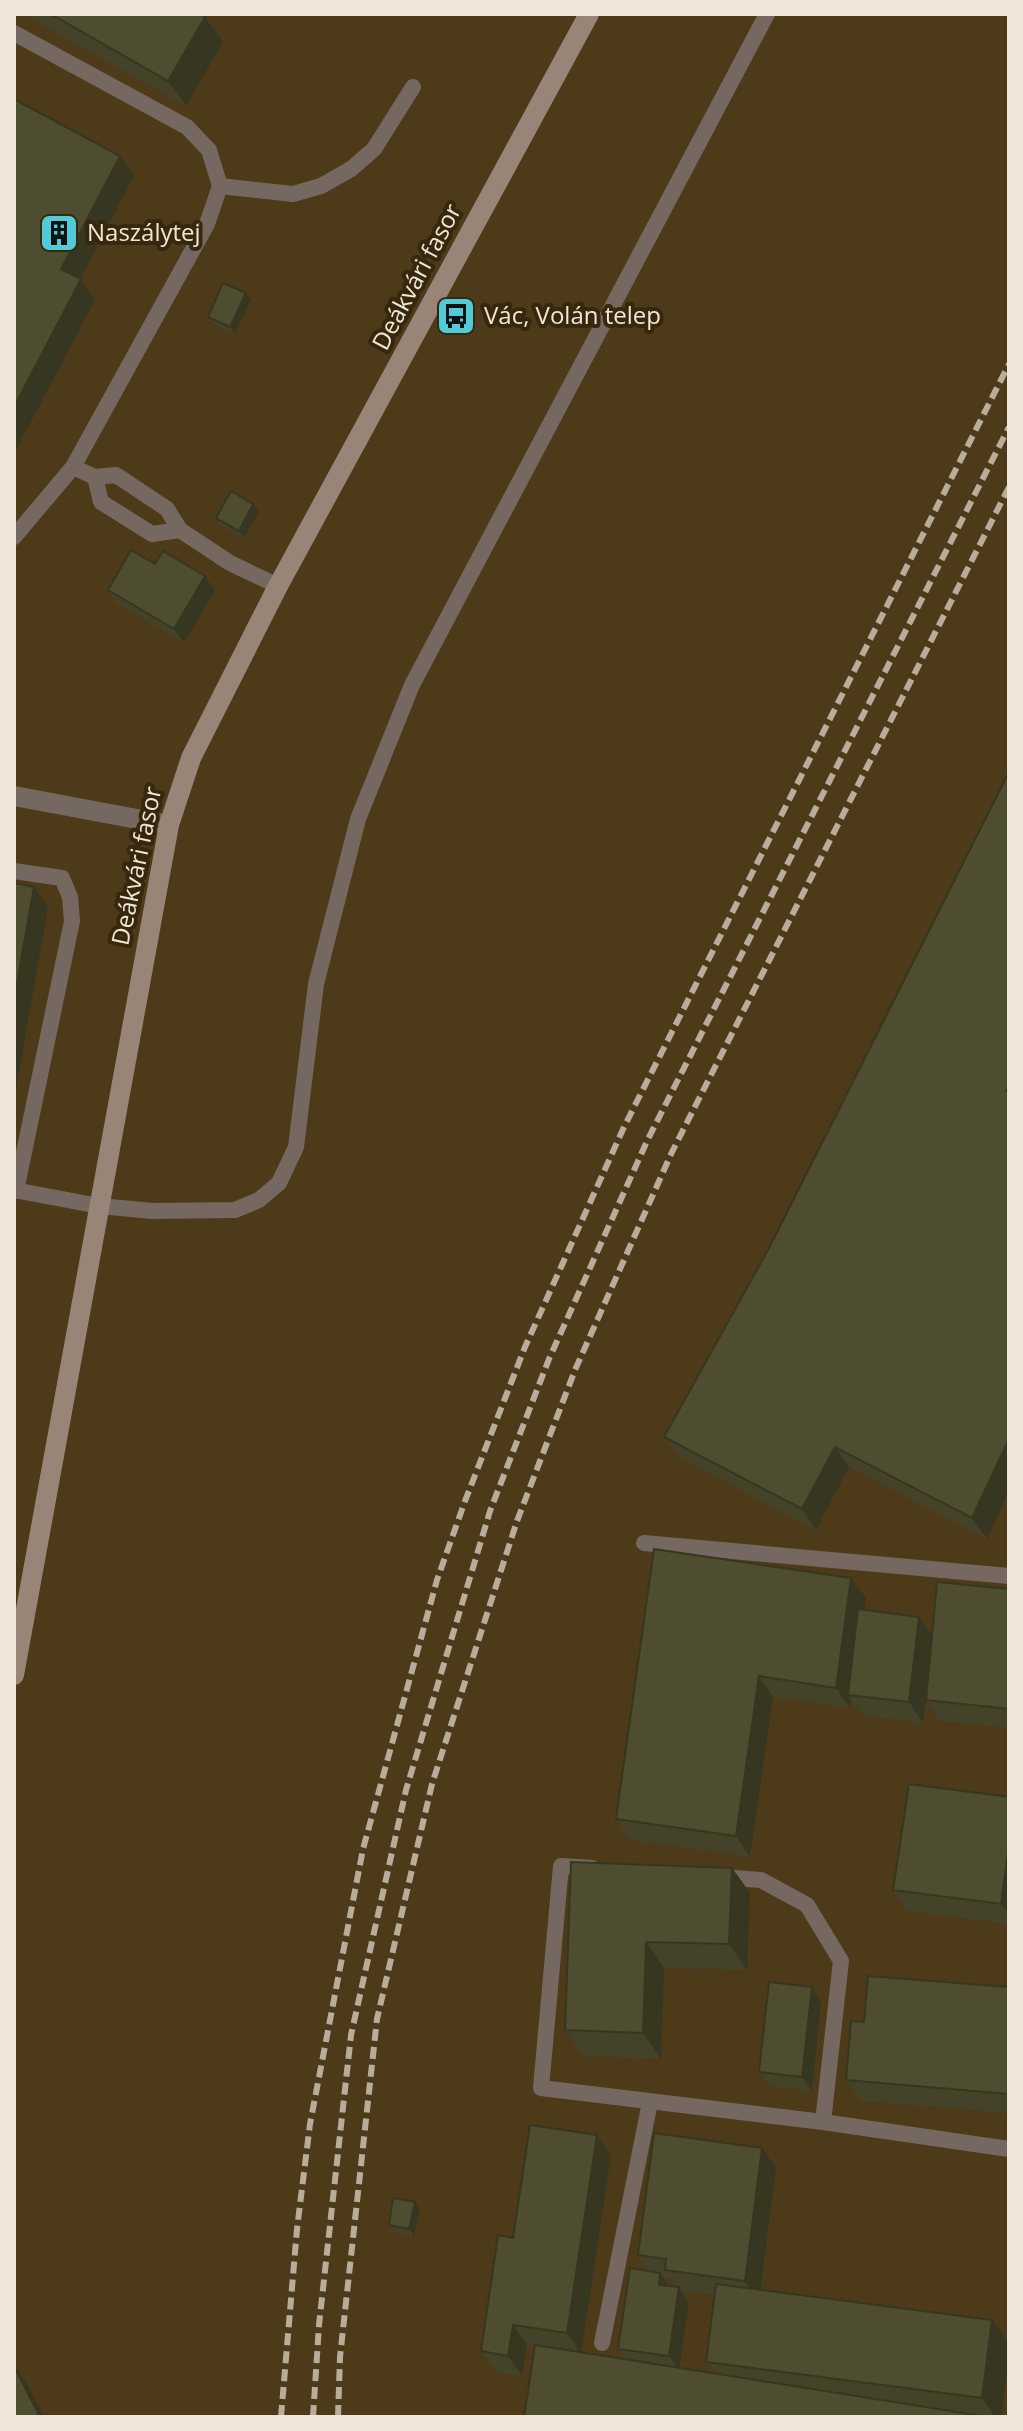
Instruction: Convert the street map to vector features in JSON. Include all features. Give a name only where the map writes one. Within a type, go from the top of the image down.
[{"type":"street","name":"Deákvári fasor","points":[[14,1675],[169,825],[191,758],[278,586],[589,14]]},
{"type":"street","points":[[14,796],[169,825]]},
{"type":"lane","points":[[14,871],[62,878],[70,897],[72,921],[15,1191],[99,1206],[153,1211],[235,1210],[259,1200],[279,1183],[296,1147],[316,984],[358,819],[412,685],[767,14]]},
{"type":"lane","points":[[14,33],[187,127],[209,150],[220,186],[207,224],[73,467],[14,537]]},
{"type":"lane","points":[[220,186],[293,194],[321,186],[351,169],[374,149],[413,87]]},
{"type":"lane","points":[[73,467],[95,477],[116,475],[167,509],[180,530],[230,563],[278,586]]},
{"type":"lane","points":[[95,477],[101,502],[152,534],[180,530]]},
{"type":"lane","points":[[644,1543],[1009,1576]]},
{"type":"lane","points":[[607,1869],[561,1866],[541,2088],[823,2122],[1009,2149]]},
{"type":"lane","points":[[699,1876],[761,1880],[807,1905],[841,1961],[823,2122]]},
{"type":"lane","points":[[602,2343],[650,2102]]},
{"type":"shaded area","points":[[14,14],[1009,14],[1009,2417],[14,2417]]},
{"type":"building","points":[[51,14],[200,14],[205,17],[168,81]]},
{"type":"building","name":"Naszálytej","points":[[14,99],[120,156],[61,269],[81,279],[14,407]]},
{"type":"building","points":[[223,283],[246,293],[230,327],[208,317]]},
{"type":"building","points":[[231,491],[253,504],[239,531],[216,518]]},
{"type":"building","points":[[131,550],[155,564],[163,551],[205,576],[174,629],[108,590]]},
{"type":"building","points":[[1009,772],[1009,1086],[1006,1091],[1009,1092],[1009,1439],[972,1518],[835,1447],[802,1509],[664,1437],[768,1250]]},
{"type":"building","points":[[14,883],[34,887],[14,1000]]},
{"type":"building","points":[[654,1549],[851,1578],[836,1688],[759,1676],[736,1836],[616,1819]]},
{"type":"building","points":[[937,1582],[1009,1589],[1009,1709],[926,1700]]},
{"type":"building","points":[[858,1609],[919,1617],[909,1702],[848,1695]]},
{"type":"building","points":[[909,1784],[1009,1797],[1009,1845],[1001,1904],[893,1890]]},
{"type":"building","points":[[571,1862],[732,1868],[729,1944],[646,1942],[643,2033],[565,2030]]},
{"type":"building","points":[[868,1976],[1009,1987],[1009,2094],[846,2080],[851,2021],[864,2022]]},
{"type":"building","points":[[769,1982],[812,1987],[802,2077],[759,2072]]},
{"type":"building","points":[[530,2125],[597,2135],[567,2333],[513,2325],[508,2356],[481,2351],[498,2235],[513,2238]]},
{"type":"building","points":[[654,2133],[762,2148],[745,2281],[665,2270],[666,2259],[638,2255]]},
{"type":"building","points":[[393,2198],[415,2202],[409,2229],[389,2225]]},
{"type":"building","points":[[630,2268],[660,2273],[659,2285],[679,2287],[669,2356],[618,2349]]},
{"type":"building","points":[[716,2284],[992,2320],[982,2398],[706,2362]]},
{"type":"building","points":[[535,2345],[976,2415],[524,2417]]},
{"type":"building","points":[[14,2366],[40,2417],[14,2417]]},
{"type":"railway","points":[[281,2417],[297,2229],[310,2124],[363,1849],[437,1580],[465,1501],[525,1347],[624,1127],[1009,364]]},
{"type":"railway","points":[[313,2417],[319,2325],[351,2035],[406,1790],[490,1511],[549,1359],[648,1139],[1009,427]]},
{"type":"railway","points":[[338,2417],[340,2357],[377,2019],[432,1784],[517,1521],[575,1370],[672,1152],[1009,487]]},
{"type":"place","name":"Naszálytej","points":[[59,233]]},
{"type":"place","name":"Vác, Volán telep","points":[[456,316]]}]
